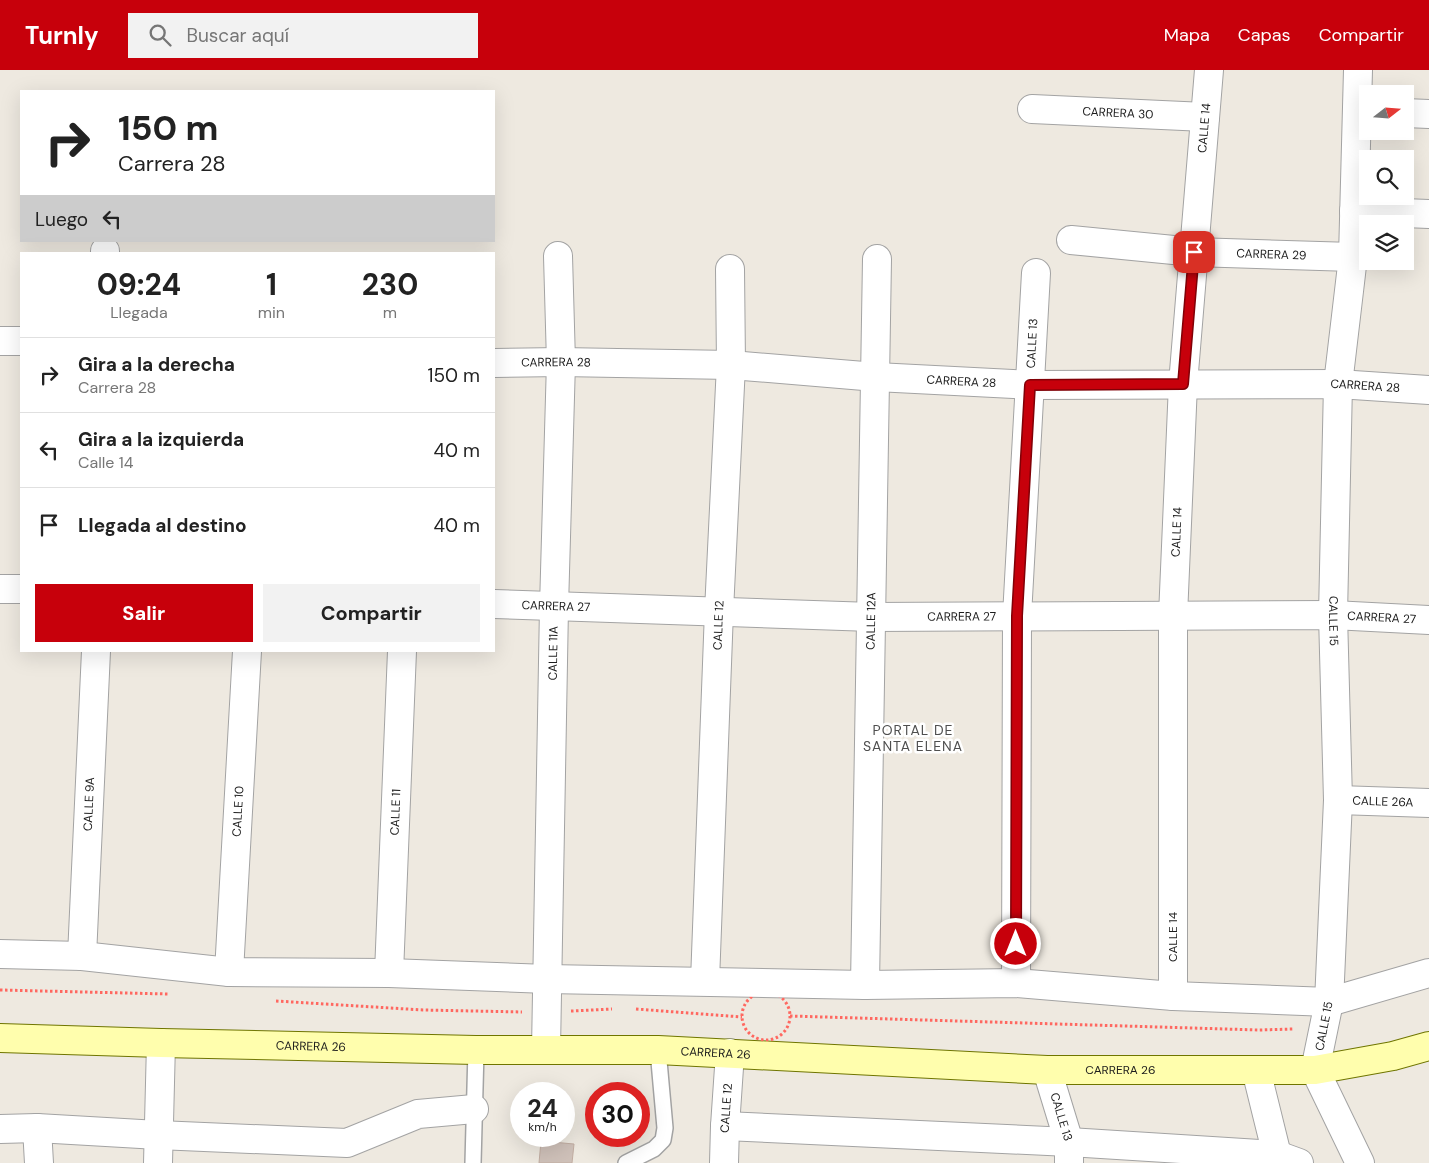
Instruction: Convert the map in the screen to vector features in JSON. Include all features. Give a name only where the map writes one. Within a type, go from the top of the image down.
[{"type":"main road","name":"CARRERA 26","points":[[0,1038],[476,1050],[658,1050],[1047,1070],[1315,1070],[1393,1056],[1429,1046]]},
{"type":"street","name":"CALLE 14","points":[[1173,996],[1173,616],[1183,384],[1209,70]]},
{"type":"street","name":"CALLE 15","points":[[1358,70],[1359,85]]},
{"type":"street","name":"CARRERA 30","points":[[1032,108],[1205,117]]},
{"type":"street","points":[[1414,113],[1429,114]]},
{"type":"street","name":"CALLE 15","points":[[1315,1070],[1326,1015],[1338,800],[1333,615],[1338,384],[1353,257],[1354,211],[1360,140]]},
{"type":"street","points":[[1354,211],[1429,214]]},
{"type":"street","name":"CARRERA 29","points":[[1072,240],[1194,252],[1353,257]]},
{"type":"street","name":"CALLE 11A","points":[[546,1049],[554,607],[561,362],[558,256]]},
{"type":"street","name":"CALLE 12A","points":[[865,985],[877,259]]},
{"type":"street","name":"CALLE 12","points":[[705,981],[719,610],[731,365],[730,269]]},
{"type":"street","name":"CALLE 13","points":[[1016,983],[1017,616],[1036,273]]},
{"type":"street","points":[[0,341],[20,341]]},
{"type":"street","name":"CARRERA 28","points":[[495,363],[561,362],[731,365],[876,377],[1030,385],[1338,384],[1429,390]]},
{"type":"street","points":[[0,589],[20,590]]},
{"type":"street","name":"CARRERA 27","points":[[495,604],[872,616],[1333,615],[1429,620]]},
{"type":"street","name":"CALLE 9A","points":[[82,956],[96,652]]},
{"type":"street","name":"CALLE 10","points":[[229,972],[247,652]]},
{"type":"street","name":"CALLE 11","points":[[389,973],[402,652]]},
{"type":"street","name":"CALLE 26A","points":[[1338,800],[1429,803]]},
{"type":"street","points":[[0,954],[82,956],[229,972],[389,973],[547,979],[865,985],[1016,983],[1173,996],[1326,1015],[1429,973]]},
{"type":"street","points":[[158,1163],[161,1043]]},
{"type":"street","name":"CALLE 12","points":[[724,1163],[730,1053]]},
{"type":"street","name":"CALLE 13","points":[[1047,1070],[1069,1153]]},
{"type":"street","points":[[725,1126],[1069,1153],[1284,1160],[1256,1070]]},
{"type":"street","points":[[1315,1070],[1360,1163]]},
{"type":"street","points":[[0,1129],[37,1128],[158,1135],[347,1153],[418,1114],[474,1109]]},
{"type":"street","points":[[37,1128],[39,1163]]},
{"type":"lane","points":[[472,1163],[476,1050]]},
{"type":"lane","points":[[626,1163],[654,1149],[663,1140],[665,1128],[658,1050]]},
{"type":"path","points":[[0,990],[170,994]]},
{"type":"path","points":[[766,992],[775,994],[783,999],[788,1006],[790,1016],[789,1025],[784,1033],[776,1038],[767,1040],[757,1039],[750,1034],[744,1026],[742,1017],[744,1007],[749,999],[756,994],[766,992]]},
{"type":"path","points":[[268,1000],[423,1010],[546,1012],[614,1008]]},
{"type":"path","points":[[633,1009],[742,1017]]},
{"type":"path","points":[[790,1016],[1259,1030],[1326,1015]]},
{"type":"building","points":[[540,1147],[574,1147],[572,1163],[539,1163]]},
{"type":"district","name":"PORTAL DE SANTA ELENA","points":[[913,738]]},
{"type":"route","points":[[1016,944],[1017,616],[1030,385],[1183,384],[1194,252]]}]
